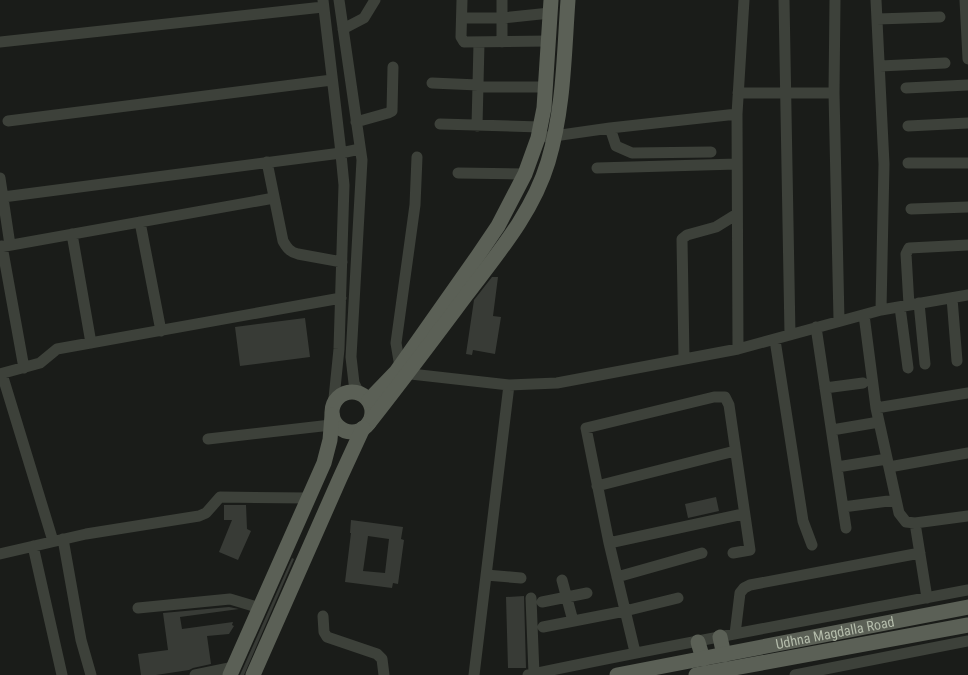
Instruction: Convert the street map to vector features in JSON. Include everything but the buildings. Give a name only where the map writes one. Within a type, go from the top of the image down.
[{"type":"main road","points":[[232,671],[324,463],[332,416],[340,396],[346,393],[364,396],[401,371],[513,234],[532,199],[543,176],[556,136],[562,87],[568,0]]},
{"type":"main road","points":[[332,416],[339,427],[351,432],[366,426],[498,226],[525,174],[539,132],[546,87],[550,7]]},
{"type":"main road","points":[[253,675],[340,478],[372,412],[364,396]]},
{"type":"main road","name":"Udhna Magdalla Road","points":[[727,667],[968,607]]},
{"type":"main road","name":"Udhna Magdalla Road","points":[[617,675],[727,667],[968,625]]},
{"type":"main road","points":[[720,637],[727,667]]},
{"type":"main road","points":[[698,642],[703,670]]},
{"type":"street","points":[[339,0],[362,160],[351,357],[353,377],[364,396]]},
{"type":"street","points":[[343,29],[364,18],[375,0]]},
{"type":"street","points":[[462,0],[462,39],[467,43],[549,42]]},
{"type":"street","points":[[502,0],[502,42]]},
{"type":"street","points":[[738,349],[737,114],[744,0]]},
{"type":"street","points":[[784,0],[790,335]]},
{"type":"street","points":[[835,0],[834,93],[839,320]]},
{"type":"street","points":[[876,0],[884,164],[881,310]]},
{"type":"street","points":[[965,0],[968,59]]},
{"type":"street","points":[[0,42],[323,4],[344,185],[339,349],[332,416],[208,439]]},
{"type":"street","points":[[462,18],[502,18],[550,7]]},
{"type":"street","points":[[877,19],[940,17]]},
{"type":"street","points":[[477,126],[479,43]]},
{"type":"street","points":[[880,66],[946,63]]},
{"type":"street","points":[[356,122],[392,111],[393,67]]},
{"type":"street","points":[[8,122],[332,80]]},
{"type":"street","points":[[432,83],[546,87]]},
{"type":"street","points":[[906,88],[968,85]]},
{"type":"street","points":[[738,93],[834,93]]},
{"type":"street","points":[[440,124],[539,132],[556,136],[737,114]]},
{"type":"street","points":[[908,126],[968,123]]},
{"type":"street","points":[[610,128],[616,146],[632,152],[711,152]]},
{"type":"street","points":[[3,197],[360,149]]},
{"type":"street","points":[[417,157],[415,205],[396,342],[401,371],[509,385],[557,384],[738,349],[881,310],[968,295]]},
{"type":"street","points":[[267,162],[286,248],[298,254],[342,262]]},
{"type":"street","points":[[908,163],[968,163]]},
{"type":"street","points":[[597,168],[737,164]]},
{"type":"street","points":[[458,172],[525,174]]},
{"type":"street","points":[[0,178],[3,197],[4,246],[24,368]]},
{"type":"street","points":[[4,246],[274,198]]},
{"type":"street","points":[[912,209],[968,207]]},
{"type":"street","points":[[684,358],[682,239],[687,235],[716,227],[737,214]]},
{"type":"street","points":[[140,222],[161,331]]},
{"type":"street","points":[[72,234],[92,343]]},
{"type":"street","points":[[908,368],[909,305],[906,254],[909,248],[968,245]]},
{"type":"street","points":[[91,675],[58,540],[1,374],[40,363],[57,349],[340,298]]},
{"type":"street","points":[[952,298],[957,360]]},
{"type":"street","points":[[909,305],[925,364]]},
{"type":"street","points":[[864,315],[876,408],[899,514],[906,522],[915,523],[968,516]]},
{"type":"street","points":[[816,327],[846,528]]},
{"type":"street","points":[[775,340],[803,521],[812,545]]},
{"type":"street","points":[[825,388],[863,382]]},
{"type":"street","points":[[474,675],[509,385]]},
{"type":"street","points":[[876,408],[968,393]]},
{"type":"street","points":[[635,652],[609,543],[586,428],[721,396],[725,397],[729,405],[743,514],[750,550],[733,554]]},
{"type":"street","points":[[832,430],[879,422]]},
{"type":"street","points":[[597,486],[735,451]]},
{"type":"street","points":[[837,467],[968,453]]},
{"type":"street","points":[[0,554],[58,540],[199,516],[206,513],[218,498],[223,496],[308,498]]},
{"type":"street","points":[[843,507],[896,500]]},
{"type":"street","points":[[609,543],[743,514]]},
{"type":"street","points":[[915,523],[928,598]]},
{"type":"street","points":[[33,546],[62,675]]},
{"type":"street","points":[[617,577],[702,552]]},
{"type":"street","points":[[735,634],[740,594],[744,588],[750,585],[920,553]]},
{"type":"street","points":[[486,575],[520,578]]},
{"type":"street","points":[[562,580],[573,621]]},
{"type":"street","points":[[587,593],[566,598],[537,600],[531,674],[635,652],[698,642],[968,590]]},
{"type":"street","points":[[543,627],[625,611],[678,598]]},
{"type":"street","points":[[138,608],[230,599],[260,608]]},
{"type":"street","points":[[323,616],[324,632],[327,637],[377,654],[382,659],[384,675]]},
{"type":"street","points":[[795,675],[968,641]]},
{"type":"street","points":[[195,675],[232,671]]}]
